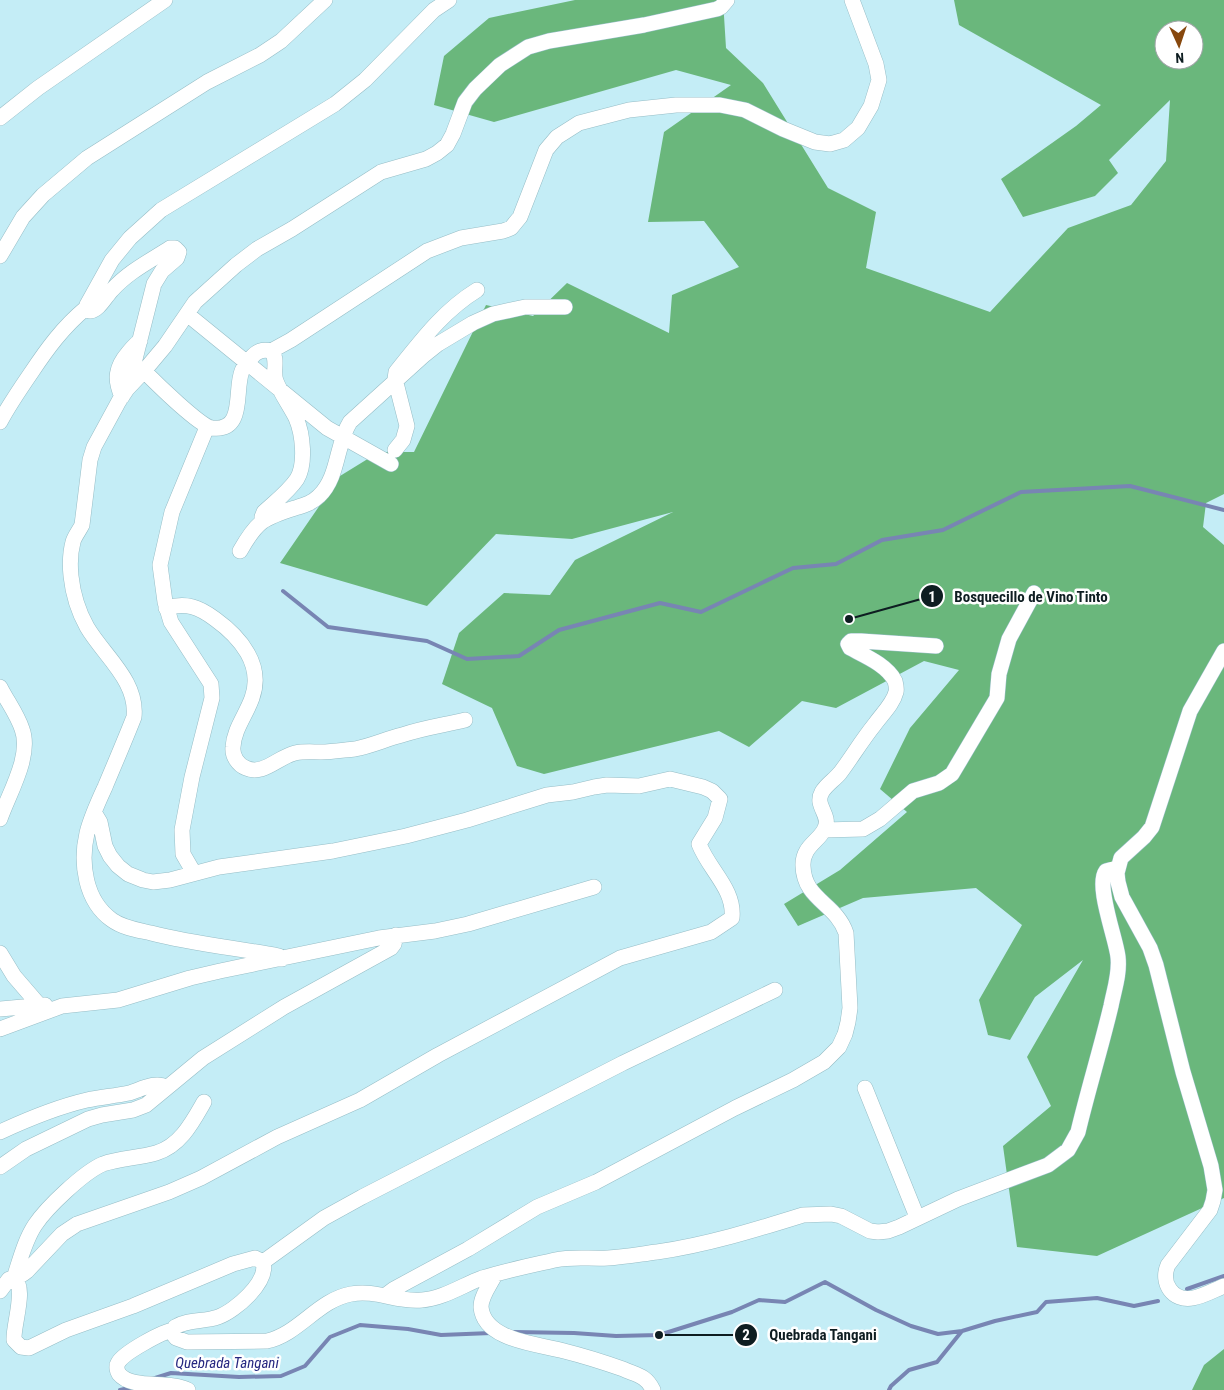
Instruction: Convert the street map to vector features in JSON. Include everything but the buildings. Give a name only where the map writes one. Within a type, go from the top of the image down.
[{"type":"street","points":[[0,118],[38,88],[165,0]]},
{"type":"street","points":[[0,256],[23,217],[43,195],[87,158],[207,82],[260,55],[281,41],[325,0]]},
{"type":"street","points":[[0,422],[44,354],[66,326],[86,308],[112,260],[130,238],[161,210],[335,104],[365,80],[434,10],[449,0]]},
{"type":"street","points":[[282,959],[279,956],[164,936],[128,927],[113,920],[103,912],[94,899],[84,870],[83,854],[87,833],[134,717],[134,700],[123,678],[88,628],[72,590],[70,568],[73,540],[78,535],[82,525],[90,460],[94,448],[122,397],[165,346],[195,302],[213,285],[257,249],[292,230],[381,172],[426,159],[437,153],[447,145],[466,102],[475,89],[500,65],[528,47],[549,41],[644,25],[717,9],[727,0]]},
{"type":"street","points":[[271,351],[291,340],[427,251],[462,238],[511,228],[520,217],[546,150],[557,137],[579,123],[629,110],[676,104],[720,104],[746,110],[782,129],[815,142],[830,144],[844,140],[858,128],[871,106],[878,80],[876,64],[852,0]]},
{"type":"street","points":[[86,308],[90,311],[96,309],[129,274],[170,248],[175,248],[178,252],[177,258],[162,271],[154,284],[131,375],[132,384]]},
{"type":"street","points":[[187,314],[327,428],[343,437],[393,457],[403,440],[407,426],[394,377],[396,372],[431,328],[455,306],[477,290]]},
{"type":"street","points":[[240,551],[251,531],[262,520],[310,503],[320,496],[328,484],[343,437],[350,422],[438,344],[473,323],[493,314],[526,306],[565,307]]},
{"type":"street","points":[[122,397],[117,383],[118,366],[140,341]]},
{"type":"street","points":[[144,372],[176,402],[207,427],[220,428],[226,427],[231,423],[236,413],[240,379],[242,370],[247,362],[256,352],[265,349],[271,351],[275,358],[276,380],[296,419],[302,436],[302,460],[298,477],[264,512],[262,520]]},
{"type":"street","points":[[194,873],[183,854],[182,830],[192,777],[212,698],[212,689],[206,675],[176,630],[166,608],[160,565],[172,512],[207,427]]},
{"type":"street","points":[[824,830],[863,829],[880,819],[913,791],[940,783],[952,774],[998,698],[999,674],[1009,639],[1034,593]]},
{"type":"street","points":[[166,608],[186,605],[202,609],[236,636],[252,662],[255,675],[254,690],[239,724],[233,747],[237,762],[247,769],[259,770],[292,754],[355,749],[402,735],[465,720]]},
{"type":"street","points":[[386,1295],[537,1208],[596,1182],[735,1108],[793,1080],[819,1065],[839,1046],[845,1034],[850,1008],[846,933],[843,924],[836,914],[815,897],[808,887],[803,874],[802,862],[808,848],[824,830],[827,819],[819,802],[820,794],[840,773],[884,712],[896,694],[897,687],[885,669],[850,648],[848,642],[862,641],[936,646]]},
{"type":"street","points":[[1224,651],[1190,712],[1152,827],[1121,858],[1118,868],[1118,882],[1122,897],[1150,948],[1156,965],[1183,1072],[1211,1166],[1215,1190],[1210,1210],[1168,1265],[1166,1269],[1166,1283],[1171,1293],[1192,1298],[1224,1286]]},
{"type":"street","points":[[0,687],[20,724],[25,746],[22,764],[0,819]]},
{"type":"street","points":[[0,1291],[6,1282],[15,1275],[23,1274],[27,1271],[62,1234],[77,1224],[169,1192],[201,1178],[277,1137],[360,1100],[438,1055],[620,958],[711,932],[732,918],[733,908],[729,894],[703,855],[699,844],[715,818],[720,799],[712,791],[703,787],[670,780],[639,786],[607,785],[547,795],[467,820],[406,836],[333,851],[219,867],[170,880],[153,882],[128,874],[118,866],[105,846],[100,822],[94,812]]},
{"type":"street","points":[[174,1330],[176,1338],[187,1342],[267,1341],[277,1339],[287,1333],[336,1298],[352,1294],[376,1293],[394,1298],[423,1300],[454,1291],[483,1278],[557,1260],[581,1257],[608,1258],[681,1248],[803,1215],[825,1214],[841,1216],[862,1228],[878,1232],[899,1227],[958,1199],[1048,1165],[1068,1150],[1078,1132],[1105,1032],[1118,973],[1116,942],[1106,906],[1103,880],[1106,871],[1118,868]]},
{"type":"street","points":[[0,1009],[39,1005],[62,1006],[118,1000],[190,978],[396,935],[435,931],[468,924],[594,887]]},
{"type":"street","points":[[0,1167],[26,1149],[88,1119],[133,1110],[146,1105],[203,1058],[276,1012],[391,948],[396,935]]},
{"type":"street","points":[[0,952],[14,976],[39,1005]]},
{"type":"street","points":[[263,1262],[324,1218],[362,1197],[623,1064],[775,990]]},
{"type":"street","points":[[0,1029],[62,1006]]},
{"type":"street","points":[[0,1132],[20,1122],[72,1104],[127,1093],[150,1086],[163,1085],[166,1087]]},
{"type":"street","points":[[865,1088],[917,1217]]},
{"type":"street","points":[[204,1102],[182,1137],[170,1148],[102,1164],[76,1182],[35,1225],[20,1258],[15,1275],[20,1288],[13,1329],[14,1340],[21,1347],[29,1348],[60,1333],[133,1306],[233,1264],[255,1258],[263,1262]]},
{"type":"street","points":[[188,1390],[169,1385],[144,1386],[134,1384],[121,1377],[117,1368],[118,1363],[123,1357],[163,1332],[174,1330],[184,1323],[218,1317],[236,1306],[259,1283],[264,1273],[263,1262]]},
{"type":"street","points":[[495,1275],[481,1305],[484,1319],[491,1327],[500,1333],[528,1344],[603,1361],[648,1380],[653,1390]]},
{"type":"green space","points":[[575,0],[723,0],[726,48],[763,83],[828,188],[876,212],[866,268],[990,312],[1068,228],[1131,205],[1166,161],[1170,100],[1109,160],[1118,173],[1095,196],[1023,217],[1001,179],[1076,126],[1101,105],[959,25],[954,0],[1224,0],[1224,494],[1206,503],[1203,527],[1224,545],[1224,1198],[1097,1256],[1017,1247],[1003,1146],[1051,1106],[1027,1057],[1083,960],[1035,997],[1010,1040],[988,1035],[979,1000],[1022,925],[976,888],[863,898],[798,926],[784,904],[840,870],[907,812],[880,789],[910,728],[959,670],[924,661],[836,708],[802,701],[749,747],[719,731],[544,774],[517,766],[492,708],[442,684],[459,633],[504,593],[550,595],[575,560],[673,512],[572,539],[496,534],[427,606],[280,563],[340,476],[379,452],[414,452],[486,305],[533,316],[567,283],[669,333],[672,295],[739,267],[704,221],[648,222],[664,132],[731,85],[676,70],[494,122],[434,105],[444,56],[489,18]]},
{"type":"green space","points":[[1224,1349],[1224,1390],[1192,1390],[1204,1365]]},
{"type":"waterway","points":[[283,591],[328,627],[427,641],[467,659],[519,656],[559,630],[660,603],[701,612],[793,568],[836,564],[882,540],[943,530],[1021,492],[1130,486],[1224,510]]},
{"type":"waterway","name":"Quebrada Tangani","points":[[1187,1289],[1224,1276]]},
{"type":"waterway","name":"Quebrada Tangani","points":[[513,1332],[616,1336],[659,1335],[732,1312],[759,1300],[785,1302],[825,1282],[876,1310],[911,1326],[938,1334],[962,1331],[995,1321],[1037,1312],[1046,1302],[1097,1298],[1134,1306],[1158,1301]]},
{"type":"waterway","name":"Quebrada Tangani","points":[[152,1379],[171,1373],[239,1377],[281,1376],[305,1366],[330,1337],[360,1325],[408,1329],[441,1335],[491,1333]]},
{"type":"waterway","points":[[889,1390],[909,1370],[937,1362],[962,1331]]},
{"type":"waterway","name":"Quebrada Tangani","points":[[120,1390],[133,1387]]},
{"type":"place","name":"Bosquecillo de Vino Tinto","points":[[849,619]]},
{"type":"place","name":"Quebrada Tangani","points":[[659,1335]]}]
